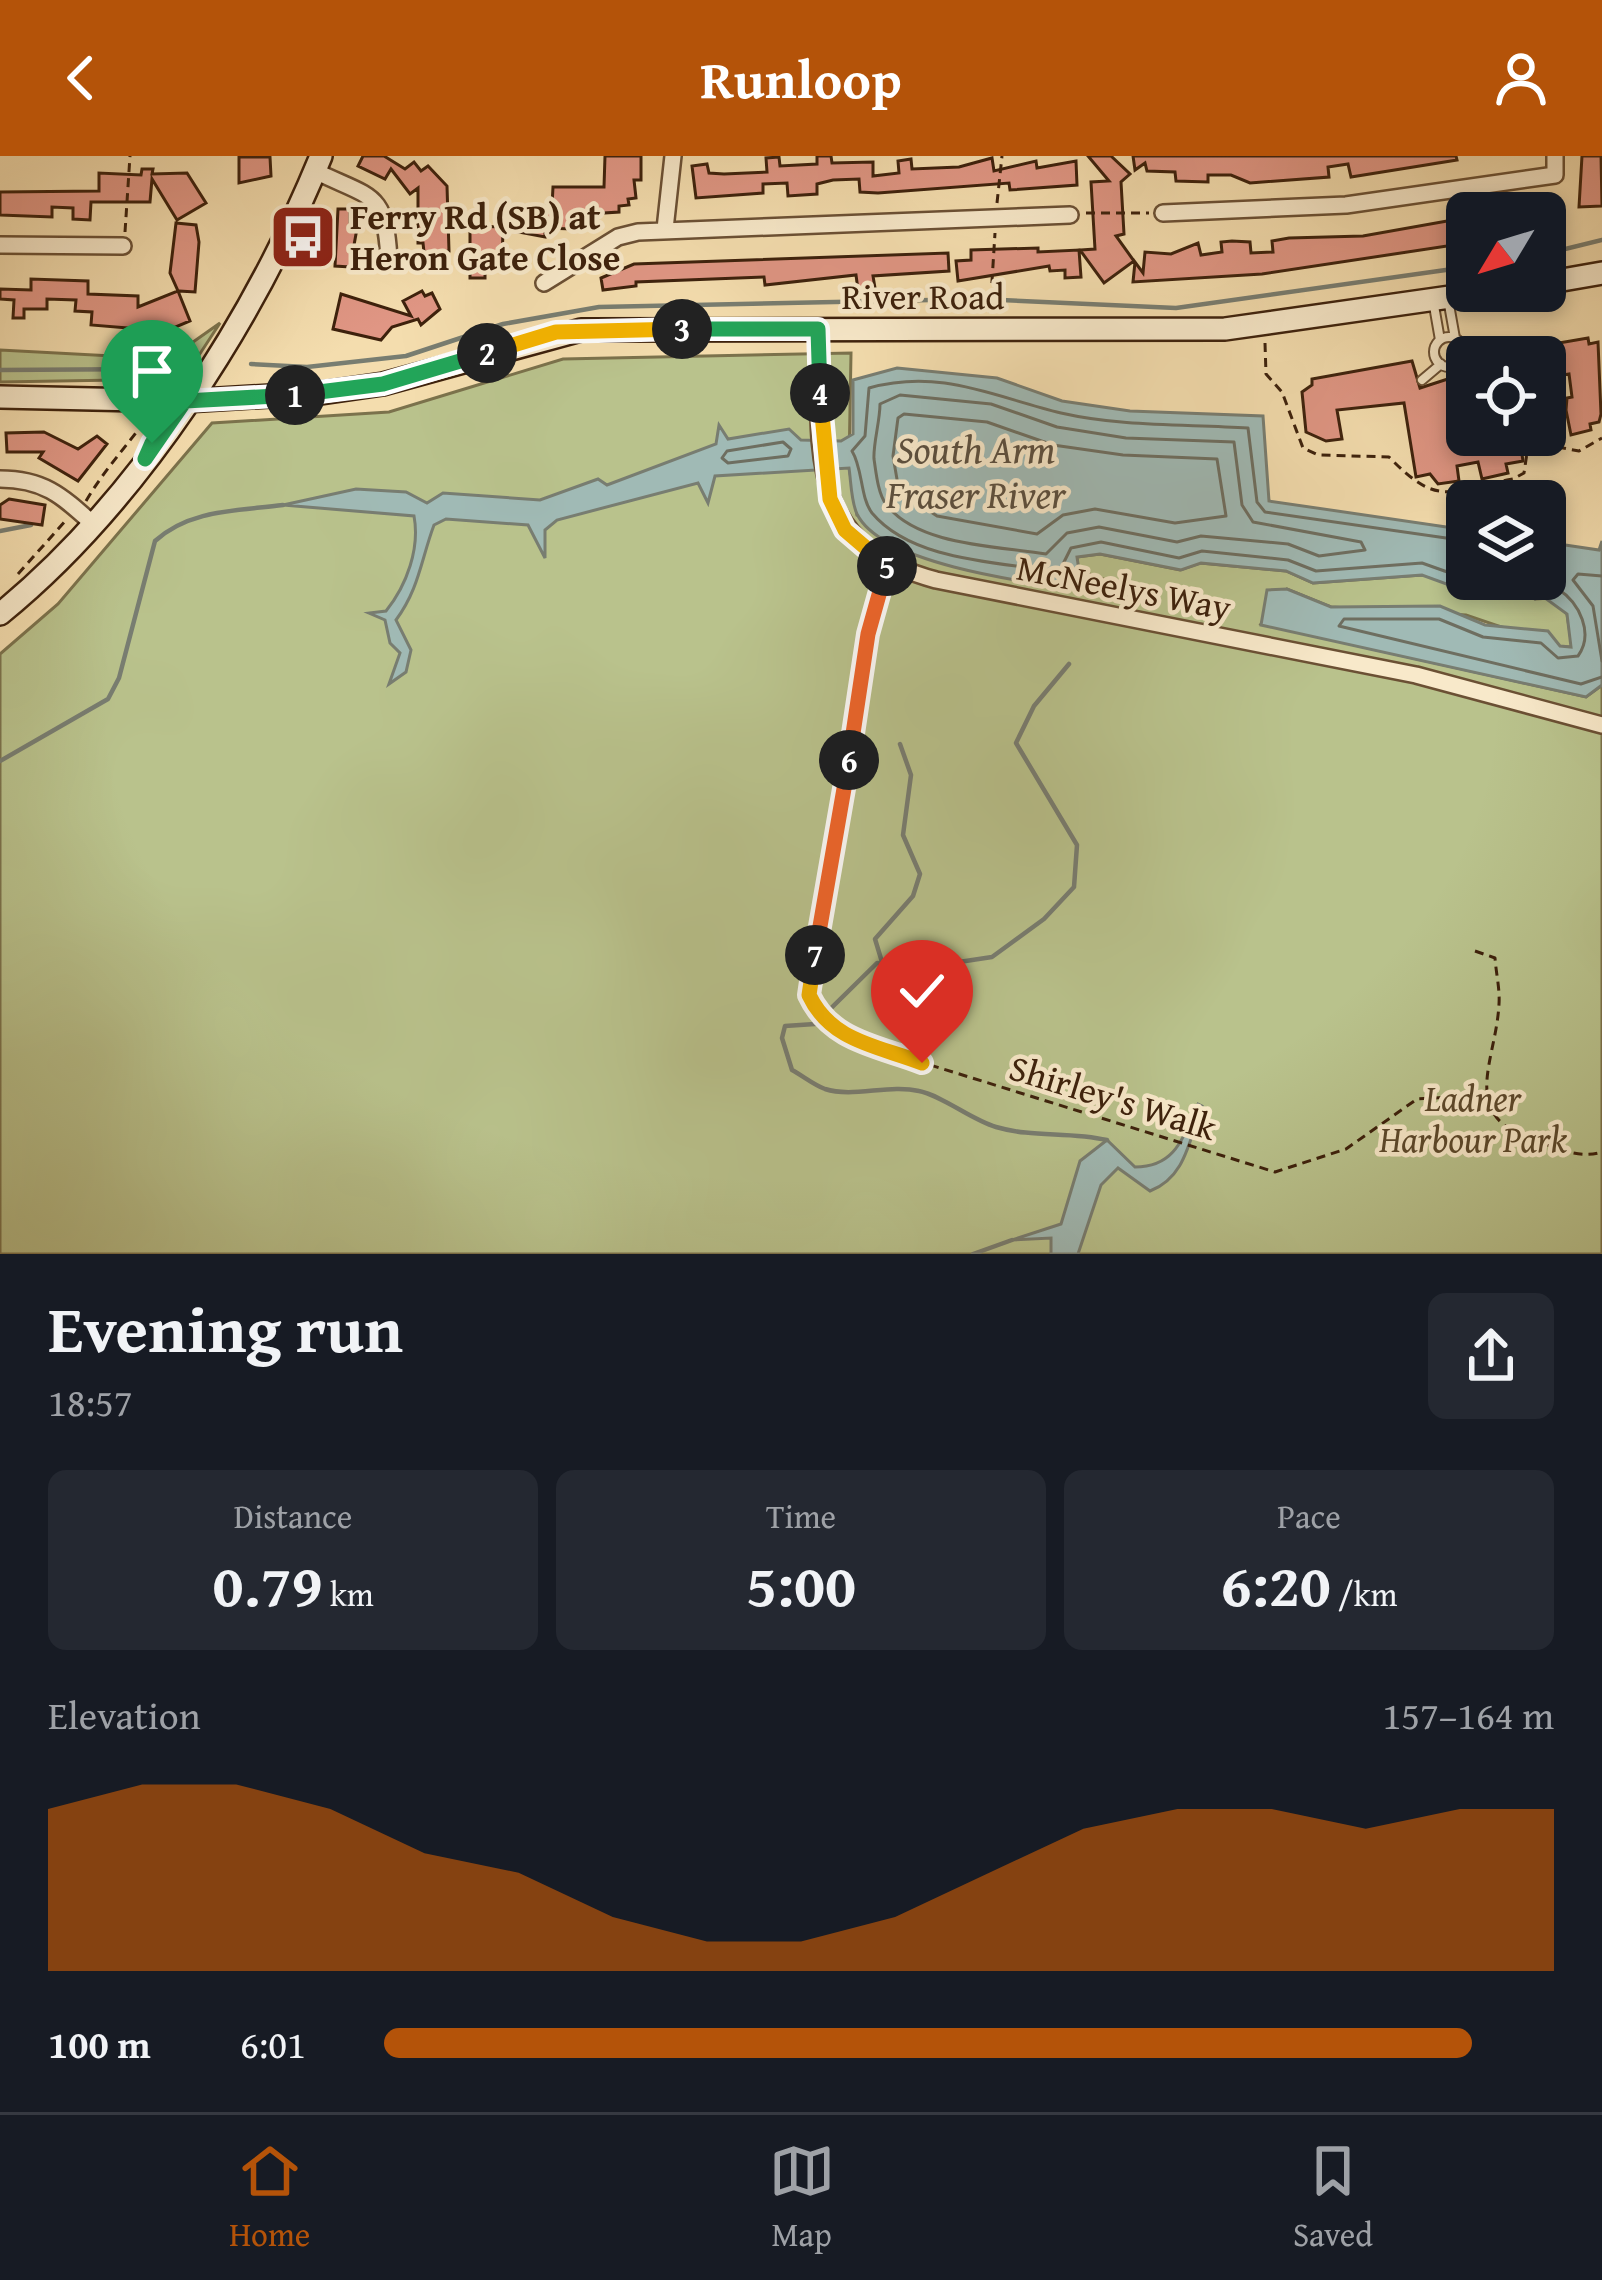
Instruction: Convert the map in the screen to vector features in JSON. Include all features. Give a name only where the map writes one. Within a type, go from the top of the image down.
[{"type":"street","points":[[665,229],[673,156]]},
{"type":"street","points":[[1162,212],[1369,202],[1555,175],[1555,156]]},
{"type":"street","points":[[0,614],[82,515],[145,459],[242,317],[318,164],[379,202],[387,214],[389,259]]},
{"type":"street","points":[[544,283],[618,237],[665,229],[1070,215]]},
{"type":"street","points":[[0,244],[123,246]]},
{"type":"street","points":[[1566,279],[1602,273]]},
{"type":"street","name":"River Road","points":[[0,398],[185,401],[383,384],[568,331],[1238,328],[1446,298]]},
{"type":"street","name":"McNeelys Way","points":[[818,329],[821,430],[830,499],[845,530],[887,564],[936,580],[1416,675],[1602,725]]},
{"type":"street","points":[[125,400],[152,421],[154,433],[145,459]]},
{"type":"street","points":[[0,479],[38,481],[82,515]]},
{"type":"lane","points":[[1440,299],[1454,336]]},
{"type":"lane","points":[[1440,299],[1440,340],[1434,353],[1442,364]]},
{"type":"lane","points":[[1440,340],[1446,339]]},
{"type":"lane","points":[[1422,380],[1446,364]]},
{"type":"path","points":[[123,246],[130,156]]},
{"type":"path","points":[[997,211],[1002,156]]},
{"type":"path","points":[[1070,215],[1162,212]]},
{"type":"path","points":[[990,314],[995,229]]},
{"type":"path","points":[[1265,341],[1266,374],[1282,392],[1299,443],[1311,453],[1389,458],[1416,486],[1439,493],[1522,475],[1527,453],[1539,445],[1579,451],[1602,438]]},
{"type":"path","points":[[10,583],[82,515],[103,484],[112,456],[145,421]]},
{"type":"path","name":"Shirley's Walk","points":[[887,564],[868,634],[812,1001],[831,1025],[853,1041],[1284,1171],[1346,1149],[1418,1099],[1485,1095]]},
{"type":"path","points":[[1475,951],[1495,958],[1499,1004],[1485,1095],[1496,1117],[1520,1136],[1582,1156],[1602,1152]]},
{"type":"green space","points":[[220,323],[188,372],[176,379],[0,382],[0,350],[169,359]]},
{"type":"green space","name":"Ladner Harbour Park","points":[[851,353],[849,467],[857,515],[1106,580],[1078,570],[1077,557],[1100,554],[1180,570],[1200,563],[1286,571],[1313,583],[1422,575],[1446,578],[1446,600],[1553,600],[1567,614],[1572,647],[1466,615],[1331,607],[1287,589],[1261,624],[1586,697],[1602,685],[1602,1254],[0,1254],[0,654],[58,604],[212,423],[389,412],[563,359]]},
{"type":"water","name":"South Arm Fraser River","points":[[897,368],[997,378],[1062,401],[1130,411],[1263,416],[1269,501],[1446,527],[1446,584],[1422,575],[1313,583],[1286,571],[1201,563],[1181,570],[1100,554],[1077,557],[1079,570],[1136,598],[984,574],[904,550],[875,534],[857,514],[849,468],[715,476],[708,503],[698,483],[557,520],[545,530],[545,558],[528,525],[446,519],[434,525],[415,586],[396,620],[411,650],[406,672],[389,684],[400,653],[390,643],[385,620],[369,613],[386,611],[406,578],[415,541],[414,516],[283,505],[356,489],[406,492],[427,503],[443,493],[540,500],[598,479],[607,485],[716,444],[719,425],[728,439],[789,429],[801,440],[841,441],[853,434],[853,380]]},
{"type":"water","name":"South Arm Fraser River","points":[[1602,541],[1602,685],[1586,697],[1261,625],[1267,590],[1287,589],[1331,607],[1440,606],[1485,625],[1548,631],[1560,646],[1571,647],[1567,614],[1548,600],[1566,600],[1566,545],[1599,550]]},
{"type":"water","points":[[1198,1104],[1202,1106],[1185,1156],[1162,1185],[1150,1191],[1118,1168],[1101,1185],[1078,1254],[1051,1254],[1051,1238],[1012,1240],[1061,1224],[1080,1161],[1107,1140],[1135,1167],[1169,1156]]},
{"type":"building","points":[[363,156],[384,156],[405,169],[414,162],[421,171],[428,166],[447,186],[449,251],[424,252],[423,243],[418,243],[418,188],[410,194],[391,169],[385,179],[358,166]]},
{"type":"building","points":[[605,156],[641,156],[641,180],[634,180],[636,198],[628,199],[629,205],[619,206],[619,212],[573,215],[572,229],[545,228],[545,237],[508,230],[509,205],[552,206],[553,187],[604,187]]},
{"type":"building","points":[[817,156],[831,156],[832,163],[873,162],[873,176],[899,173],[898,161],[911,159],[912,169],[959,167],[992,158],[994,171],[1036,161],[1037,168],[1076,161],[1077,185],[1010,190],[1009,183],[878,193],[860,192],[859,179],[817,184],[817,194],[788,196],[787,183],[763,184],[763,193],[696,198],[692,166],[707,164],[709,173],[767,172],[766,158],[779,157],[780,166],[817,164]]},
{"type":"building","points":[[1088,156],[1111,156],[1130,174],[1121,182],[1124,234],[1116,236],[1134,261],[1104,283],[1080,250],[1095,249],[1091,182],[1109,181]]},
{"type":"building","points":[[1133,156],[1456,156],[1457,160],[1351,177],[1348,164],[1328,167],[1329,177],[1250,183],[1231,175],[1208,175],[1208,182],[1176,181],[1175,172],[1147,171],[1145,163],[1135,170]]},
{"type":"building","points":[[1582,156],[1601,156],[1602,206],[1579,207]]},
{"type":"building","points":[[239,157],[270,157],[271,176],[239,183]]},
{"type":"building","points":[[142,169],[153,169],[152,174],[187,173],[206,203],[177,220],[152,179],[150,202],[91,202],[90,220],[73,219],[73,208],[52,207],[52,217],[0,215],[0,192],[99,191],[99,173],[141,175]]},
{"type":"building","points":[[338,209],[350,209],[350,222],[358,223],[350,267],[335,266]]},
{"type":"building","points":[[1446,221],[1446,246],[1262,274],[1133,282],[1135,262],[1143,273],[1145,252],[1171,254],[1198,243],[1201,255],[1222,252],[1221,242],[1232,241],[1250,242],[1251,253],[1273,252],[1272,241],[1363,236]]},
{"type":"building","points":[[176,223],[196,225],[195,292],[178,291],[170,273]]},
{"type":"building","points":[[470,226],[503,227],[502,268],[485,268],[485,278],[470,278]]},
{"type":"building","points":[[1038,248],[1038,252],[1079,250],[1081,277],[1065,278],[1065,270],[1050,271],[1049,266],[958,281],[956,261],[971,260],[971,250]]},
{"type":"building","points":[[948,253],[949,271],[873,276],[875,288],[858,290],[856,275],[765,285],[764,277],[636,282],[636,286],[603,290],[601,278],[634,264]]},
{"type":"building","points":[[31,279],[88,281],[88,294],[138,296],[138,307],[178,291],[190,321],[173,328],[176,334],[167,338],[164,331],[91,325],[92,312],[75,311],[76,300],[47,299],[47,309],[24,309],[24,318],[13,318],[14,300],[0,299],[0,289],[31,290]]},
{"type":"building","points":[[422,291],[425,296],[432,293],[440,309],[421,325],[418,319],[392,327],[381,340],[333,329],[341,294],[411,316],[403,301]]},
{"type":"building","points":[[1588,338],[1589,344],[1598,342],[1599,422],[1590,424],[1591,430],[1571,435],[1566,410],[1567,398],[1572,397],[1566,342]]},
{"type":"building","points":[[1412,361],[1420,388],[1446,380],[1446,456],[1522,456],[1523,461],[1506,464],[1508,473],[1482,479],[1478,462],[1457,466],[1459,480],[1438,484],[1430,474],[1416,477],[1404,403],[1337,410],[1342,439],[1326,441],[1306,432],[1302,392],[1312,385],[1312,379]]},
{"type":"building","points":[[44,432],[78,449],[97,436],[107,444],[78,481],[39,458],[43,452],[7,452],[6,433]]},
{"type":"building","points":[[9,499],[45,505],[42,525],[0,519],[0,505]]},
{"type":"waterway","points":[[1566,249],[1602,240]]},
{"type":"waterway","points":[[251,364],[307,367],[406,356],[503,324],[599,307],[979,299],[1176,308],[1446,270]]},
{"type":"waterway","points":[[0,370],[158,369]]},
{"type":"waterway","points":[[0,761],[108,699],[119,678],[155,541],[199,517],[283,505]]},
{"type":"waterway","points":[[0,531],[31,525]]},
{"type":"waterway","points":[[1069,664],[1034,706],[1016,743],[1077,845],[1074,887],[1044,919],[992,957],[926,967],[877,963],[815,1024],[785,1026],[782,1038],[792,1070],[825,1089],[919,1091],[996,1127],[1107,1140]]},
{"type":"waterway","points":[[882,962],[875,939],[913,896],[920,874],[903,835],[911,775],[900,744]]},
{"type":"waterway","points":[[973,1254],[1012,1240]]},
{"type":"place","name":"Ferry Rd (SB) at Heron Gate Close","points":[[303,237]]},
{"type":"route","points":[[152,443],[145,459],[185,401],[321,393],[383,384],[556,332],[818,329],[821,430],[830,499],[845,530],[887,564],[868,634],[809,995],[843,1035],[922,1063]]}]
